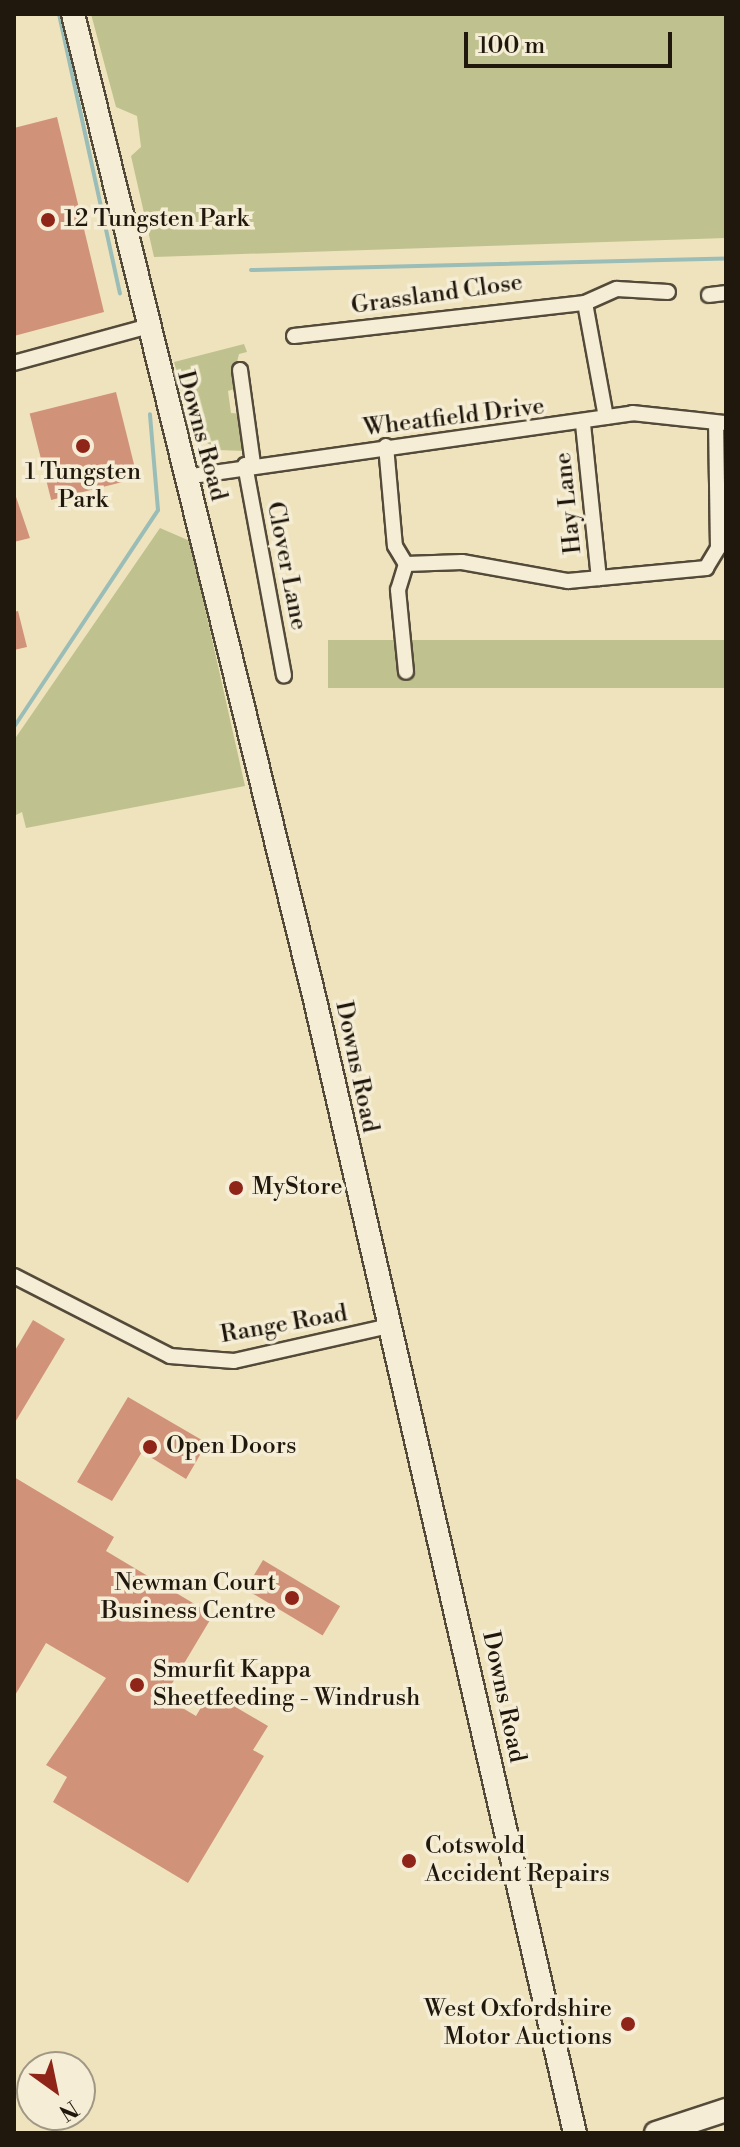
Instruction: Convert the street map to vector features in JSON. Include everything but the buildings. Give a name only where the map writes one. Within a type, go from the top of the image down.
[{"type":"street","name":"Downs Road","points":[[73,14],[389,1326],[575,2133]]},
{"type":"street","name":"Grassland Close","points":[[294,336],[585,303],[617,289],[668,292]]},
{"type":"street","points":[[709,295],[726,293]]},
{"type":"street","points":[[585,303],[606,417]]},
{"type":"street","points":[[14,363],[146,327]]},
{"type":"street","name":"Clover Lane","points":[[240,370],[249,464],[284,675]]},
{"type":"street","name":"Wheatfield Drive","points":[[185,477],[249,464],[583,424],[606,417],[655,412],[721,424]]},
{"type":"street","name":"Hay Lane","points":[[583,424],[599,578]]},
{"type":"street","points":[[406,564],[462,562],[549,581],[697,570],[720,563],[721,424]]},
{"type":"street","points":[[386,446],[395,546],[406,564],[398,590],[406,672]]},
{"type":"street","name":"Range Road","points":[[14,1276],[170,1356],[234,1361],[389,1326]]},
{"type":"street","points":[[656,2133],[726,2110]]},
{"type":"green space","points":[[91,14],[726,14],[726,238],[154,257],[131,156],[141,147],[137,116],[116,107]]},
{"type":"green space","points":[[244,344],[247,352],[239,354],[236,366],[240,387],[228,391],[231,413],[244,414],[245,451],[218,450],[195,435],[174,362]]},
{"type":"green space","points":[[160,528],[190,541],[245,786],[26,828],[22,812],[14,816],[14,740]]},
{"type":"green space","points":[[328,640],[726,640],[726,688],[328,688]]},
{"type":"waterway","points":[[59,14],[120,293]]},
{"type":"waterway","points":[[251,270],[726,258]]},
{"type":"waterway","points":[[14,727],[158,510],[150,414]]},
{"type":"place","name":"12 Tungsten Park","points":[[48,220]]},
{"type":"place","name":"1 Tungsten Park","points":[[83,446]]},
{"type":"place","name":"MyStore","points":[[236,1188]]},
{"type":"place","name":"Open Doors","points":[[150,1447]]},
{"type":"place","name":"Newman Court Business Centre","points":[[292,1598]]},
{"type":"place","name":"Smurfit Kappa Sheetfeeding - Windrush","points":[[137,1685]]},
{"type":"place","name":"Cotswold Accident Repairs","points":[[409,1861]]},
{"type":"place","name":"West Oxfordshire Motor Auctions","points":[[628,2024]]}]
